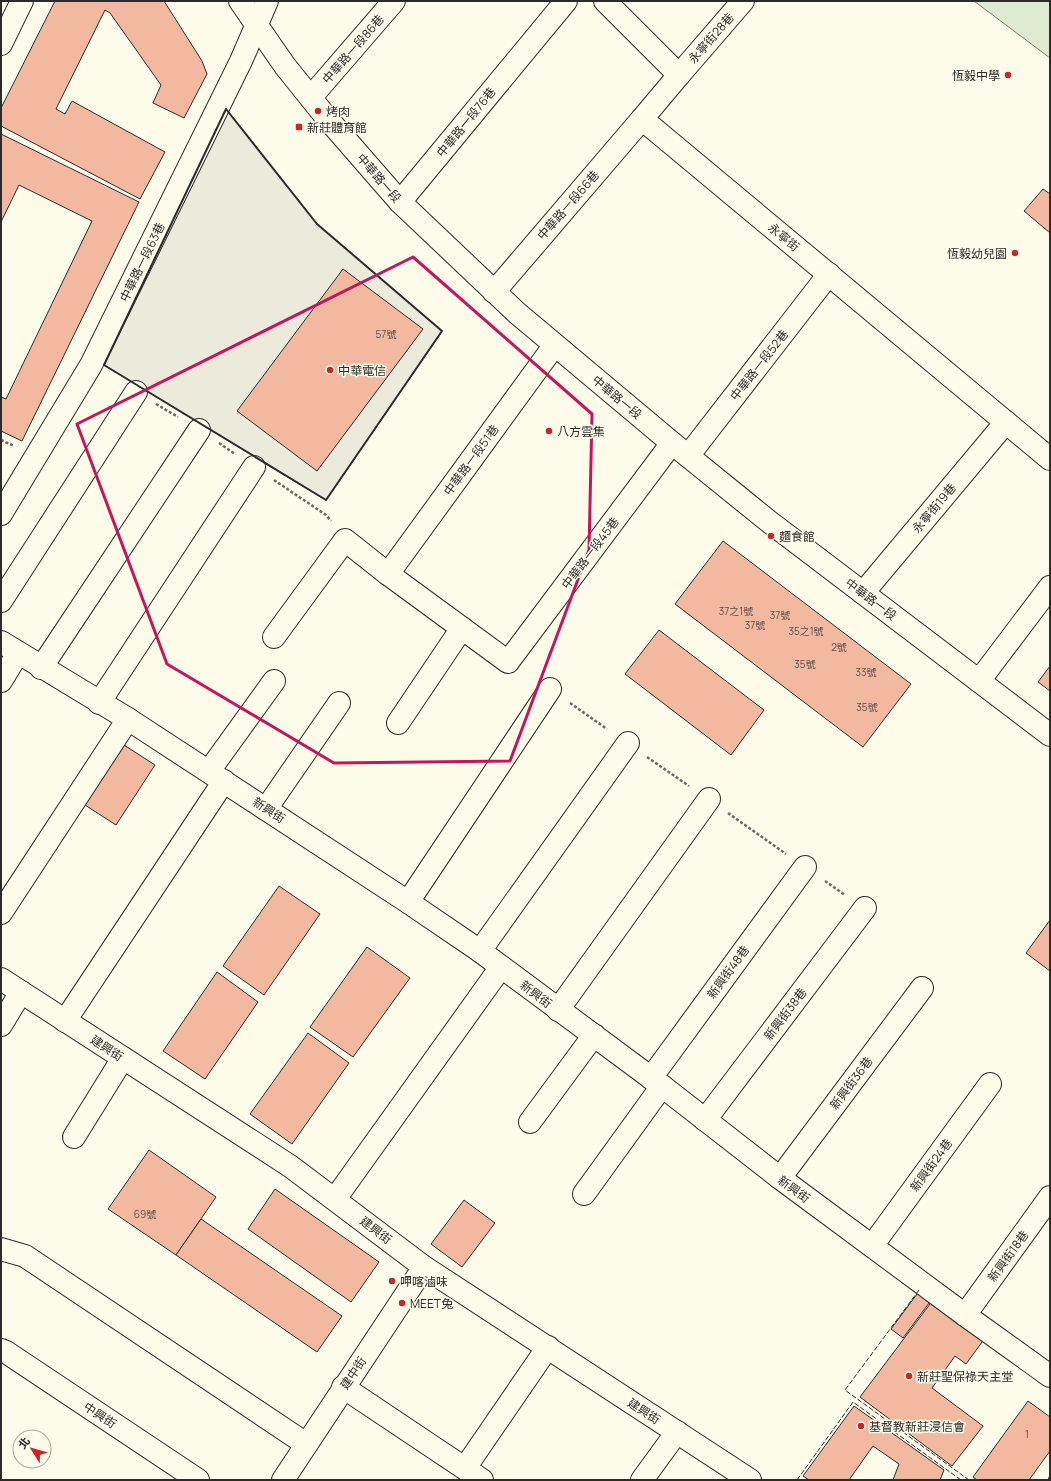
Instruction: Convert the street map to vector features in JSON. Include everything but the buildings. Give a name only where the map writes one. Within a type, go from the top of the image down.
[{"type":"street","points":[[1,44],[22,1]]},
{"type":"street","name":"中華路一段","points":[[240,1],[256,26],[311,97],[400,202],[494,292],[554,346],[767,520],[1050,735]]},
{"type":"street","name":"中華路一段63巷","points":[[1,514],[91,365],[267,1]]},
{"type":"street","name":"中華路一段86巷","points":[[311,97],[394,1]]},
{"type":"street","name":"中華路一段76巷","points":[[400,202],[566,1]]},
{"type":"street","points":[[605,1],[679,75],[642,119]]},
{"type":"street","name":"永寧街28巷","points":[[679,75],[743,1]]},
{"type":"street","name":"永寧街","points":[[642,119],[1050,459]]},
{"type":"street","name":"中華路一段66巷","points":[[494,292],[642,119]]},
{"type":"street","name":"中華路一段52巷","points":[[680,449],[828,274]]},
{"type":"street","name":"中華路一段51巷","points":[[388,574],[554,346]]},
{"type":"street","points":[[1,601],[136,392]]},
{"type":"street","name":"永寧街19巷","points":[[863,593],[1006,422]]},
{"type":"street","points":[[41,668],[199,430]]},
{"type":"street","name":"中華路一段45巷","points":[[462,628],[508,662],[680,449]]},
{"type":"street","points":[[100,702],[254,467]]},
{"type":"street","points":[[274,637],[345,540],[388,574],[462,628],[398,723]]},
{"type":"street","points":[[979,681],[1050,587]]},
{"type":"street","points":[[1,681],[9,647]]},
{"type":"street","name":"新興街","points":[[9,647],[41,668],[128,719],[408,902],[480,951],[657,1082],[780,1178],[1050,1376]]},
{"type":"street","points":[[65,1020],[274,681]]},
{"type":"street","points":[[408,902],[550,689]]},
{"type":"street","points":[[266,809],[339,703]]},
{"type":"street","points":[[1,913],[128,719]]},
{"type":"street","points":[[480,951],[628,743]]},
{"type":"street","points":[[558,1010],[709,799]]},
{"type":"street","name":"新興街48巷","points":[[584,1194],[657,1082],[805,867]]},
{"type":"street","name":"新興街38巷","points":[[705,1120],[865,908]]},
{"type":"street","points":[[335,1198],[501,968]]},
{"type":"street","name":"建興街","points":[[1,979],[290,1166],[335,1198],[424,1267],[750,1480]]},
{"type":"street","name":"新興街36巷","points":[[780,1178],[922,988]]},
{"type":"street","points":[[1,1025],[21,992]]},
{"type":"street","points":[[530,1122],[594,1035]]},
{"type":"street","points":[[74,1137],[123,1058]]},
{"type":"street","name":"新興街24巷","points":[[872,1246],[990,1084]]},
{"type":"street","name":"新興街18巷","points":[[965,1315],[1050,1197]]},
{"type":"street","points":[[1,1249],[25,1256],[306,1444]]},
{"type":"street","name":"建中街","points":[[283,1480],[424,1267]]},
{"type":"street","points":[[344,1387],[474,1474],[548,1347]]},
{"type":"street","name":"中興街","points":[[1,1350],[198,1480]]},
{"type":"street","points":[[642,1480],[677,1432]]},
{"type":"path","points":[[136,392],[199,430],[326,515],[345,540]]},
{"type":"highlighted area","points":[[413,257],[592,414],[589,550],[510,761],[334,763],[167,664],[77,424]]},
{"type":"green space","points":[[974,1],[1050,1],[1050,58]]},
{"type":"shaded area","points":[[226,109],[317,224],[442,331],[326,500],[104,365]]},
{"type":"fence","points":[[919,1290],[845,1390],[969,1480]]},
{"type":"fence","points":[[797,1480],[853,1402],[961,1480]]},
{"type":"fence","points":[[1048,1480],[1050,1475]]},
{"type":"wall","points":[[226,109],[317,224],[442,331],[326,500],[104,365],[226,109]]},
{"type":"place","name":"恆毅中學","points":[[1008,75]]},
{"type":"place","name":"烤肉","points":[[318,111]]},
{"type":"place","name":"新莊體育館","points":[[299,127]]},
{"type":"place","name":"恆毅幼兒園","points":[[1015,253]]},
{"type":"place","name":"中華電信","points":[[330,370]]},
{"type":"place","name":"八方雲集","points":[[549,431]]},
{"type":"place","name":"麵食館","points":[[771,536]]},
{"type":"place","name":"呷喀滷味","points":[[392,1281]]},
{"type":"place","name":"MEET兔","points":[[402,1303]]},
{"type":"place","name":"新莊聖保祿天主堂","points":[[909,1376]]},
{"type":"place","name":"基督教新莊浸信會","points":[[861,1426]]}]
